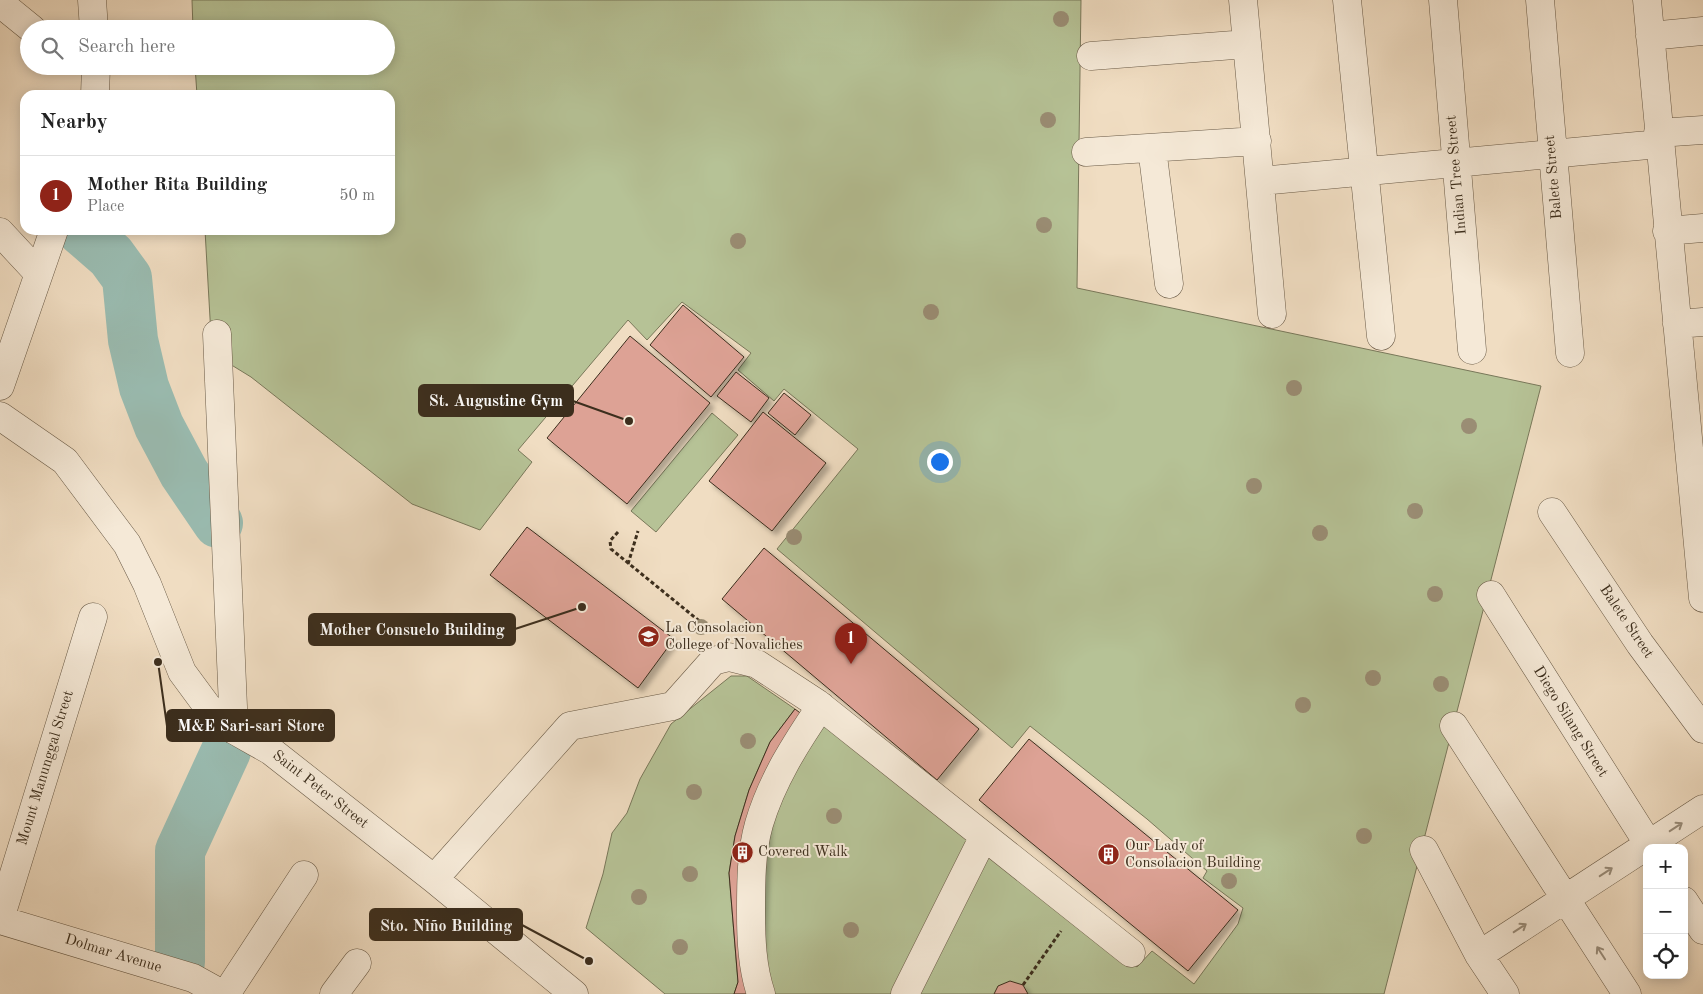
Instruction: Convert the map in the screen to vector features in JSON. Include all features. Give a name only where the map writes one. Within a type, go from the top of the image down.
[{"type":"street","points":[[92,0],[93,20]]},
{"type":"street","points":[[1243,0],[1272,314]]},
{"type":"street","points":[[1347,0],[1381,336]]},
{"type":"street","name":"Indian Tree Street","points":[[1443,0],[1472,350]]},
{"type":"street","name":"Balete Street","points":[[1540,0],[1570,353]]},
{"type":"street","points":[[1647,0],[1668,231],[1690,323],[1703,598]]},
{"type":"street","points":[[0,3],[21,20]]},
{"type":"street","points":[[1650,36],[1703,31]]},
{"type":"street","points":[[1091,56],[1247,44]]},
{"type":"street","points":[[1261,181],[1552,152],[1659,139],[1703,130]]},
{"type":"street","points":[[1086,152],[1257,141]]},
{"type":"street","points":[[1152,148],[1169,284]]},
{"type":"street","points":[[1668,231],[1703,228]]},
{"type":"street","points":[[0,232],[38,273]]},
{"type":"street","points":[[0,386],[52,235]]},
{"type":"street","points":[[217,334],[234,730]]},
{"type":"street","name":"Saint Peter Street","points":[[0,416],[65,461],[128,544],[147,584],[182,672],[210,710],[234,730],[270,751],[434,880],[574,994]]},
{"type":"street","name":"Balete Street","points":[[1552,512],[1640,644],[1703,730]]},
{"type":"street","name":"Diego Silang Street","points":[[1491,595],[1649,844]]},
{"type":"street","name":"Mount Manunggal Street","points":[[0,919],[93,617]]},
{"type":"street","points":[[434,880],[570,726],[673,706],[713,661],[729,657],[756,664],[821,706],[1131,953]]},
{"type":"street","points":[[761,994],[754,973],[751,930],[751,868],[758,825],[773,785],[794,746],[821,706]]},
{"type":"street","points":[[1454,726],[1627,994]]},
{"type":"street","points":[[1653,844],[1703,809]]},
{"type":"street","points":[[906,994],[984,836]]},
{"type":"street","points":[[1424,850],[1479,955],[1505,994]]},
{"type":"street","points":[[1479,955],[1643,850]]},
{"type":"street","points":[[226,994],[304,874]]},
{"type":"street","points":[[1688,907],[1703,930]]},
{"type":"street","name":"Dolmar Avenue","points":[[0,919],[193,978],[222,994]]},
{"type":"street","points":[[334,994],[357,963]]},
{"type":"path","points":[[628,564],[638,531]]},
{"type":"path","points":[[618,532],[610,541],[611,549],[717,636]]},
{"type":"path","points":[[1022,986],[1076,909]]},
{"type":"green space","points":[[192,0],[1081,0],[1077,288],[1541,386],[1384,994],[915,994],[988,851],[1137,967],[1152,951],[1194,984],[1238,924],[1243,908],[1203,878],[1207,871],[1147,819],[1030,726],[1012,748],[777,549],[858,449],[784,389],[774,401],[738,370],[751,353],[682,302],[647,340],[628,320],[518,450],[532,462],[480,530],[412,504],[251,377],[212,353],[205,235],[395,235],[395,90],[197,90],[196,75],[395,75],[395,20],[193,20]]},
{"type":"green space","points":[[712,413],[738,435],[656,532],[631,511]]},
{"type":"green space","points":[[731,676],[747,676],[795,709],[770,742],[749,790],[735,836],[729,873],[738,982],[734,994],[665,994],[586,928],[603,874],[612,833],[627,813],[640,779],[671,724]]},
{"type":"green space","points":[[820,716],[974,839],[894,994],[766,994],[762,828]]},
{"type":"building","points":[[683,305],[744,357],[711,397],[650,345]]},
{"type":"building","points":[[630,336],[710,403],[627,504],[547,438]]},
{"type":"building","points":[[736,372],[769,398],[751,422],[717,396]]},
{"type":"building","points":[[784,393],[811,415],[795,435],[768,413]]},
{"type":"building","points":[[763,412],[826,463],[772,531],[709,481]]},
{"type":"building","points":[[527,527],[674,639],[638,688],[490,575]]},
{"type":"building","points":[[764,548],[979,729],[937,780],[722,599]]},
{"type":"building","name":"Covered Walk","points":[[795,709],[808,719],[769,785],[759,994],[734,994],[738,982],[729,873],[735,836],[749,790],[770,742]]},
{"type":"building","name":"Our Lady of Consolacion Building","points":[[1029,739],[1238,910],[1188,971],[979,800]]},
{"type":"building","points":[[1010,981],[1023,985],[1028,994],[994,994],[998,986]]},
{"type":"waterway","points":[[87,235],[111,256],[127,278],[133,340],[144,387],[159,426],[184,473],[218,523]]},
{"type":"waterway","points":[[180,962],[180,851],[226,751]]},
{"type":"place","name":"St. Augustine Gym","points":[[629,421]]},
{"type":"place","name":"Mother Consuelo Building","points":[[582,607]]},
{"type":"place","name":"La Consolacion College of Novaliches","points":[[649,637]]},
{"type":"place","name":"M&E Sari-sari Store","points":[[158,662]]},
{"type":"place","name":"Mother Rita Building","points":[[851,664]]},
{"type":"place","name":"Covered Walk","points":[[742,852]]},
{"type":"place","name":"Our Lady of Consolacion Building","points":[[1109,855]]},
{"type":"place","name":"Sto. Niño Building","points":[[589,961]]}]
